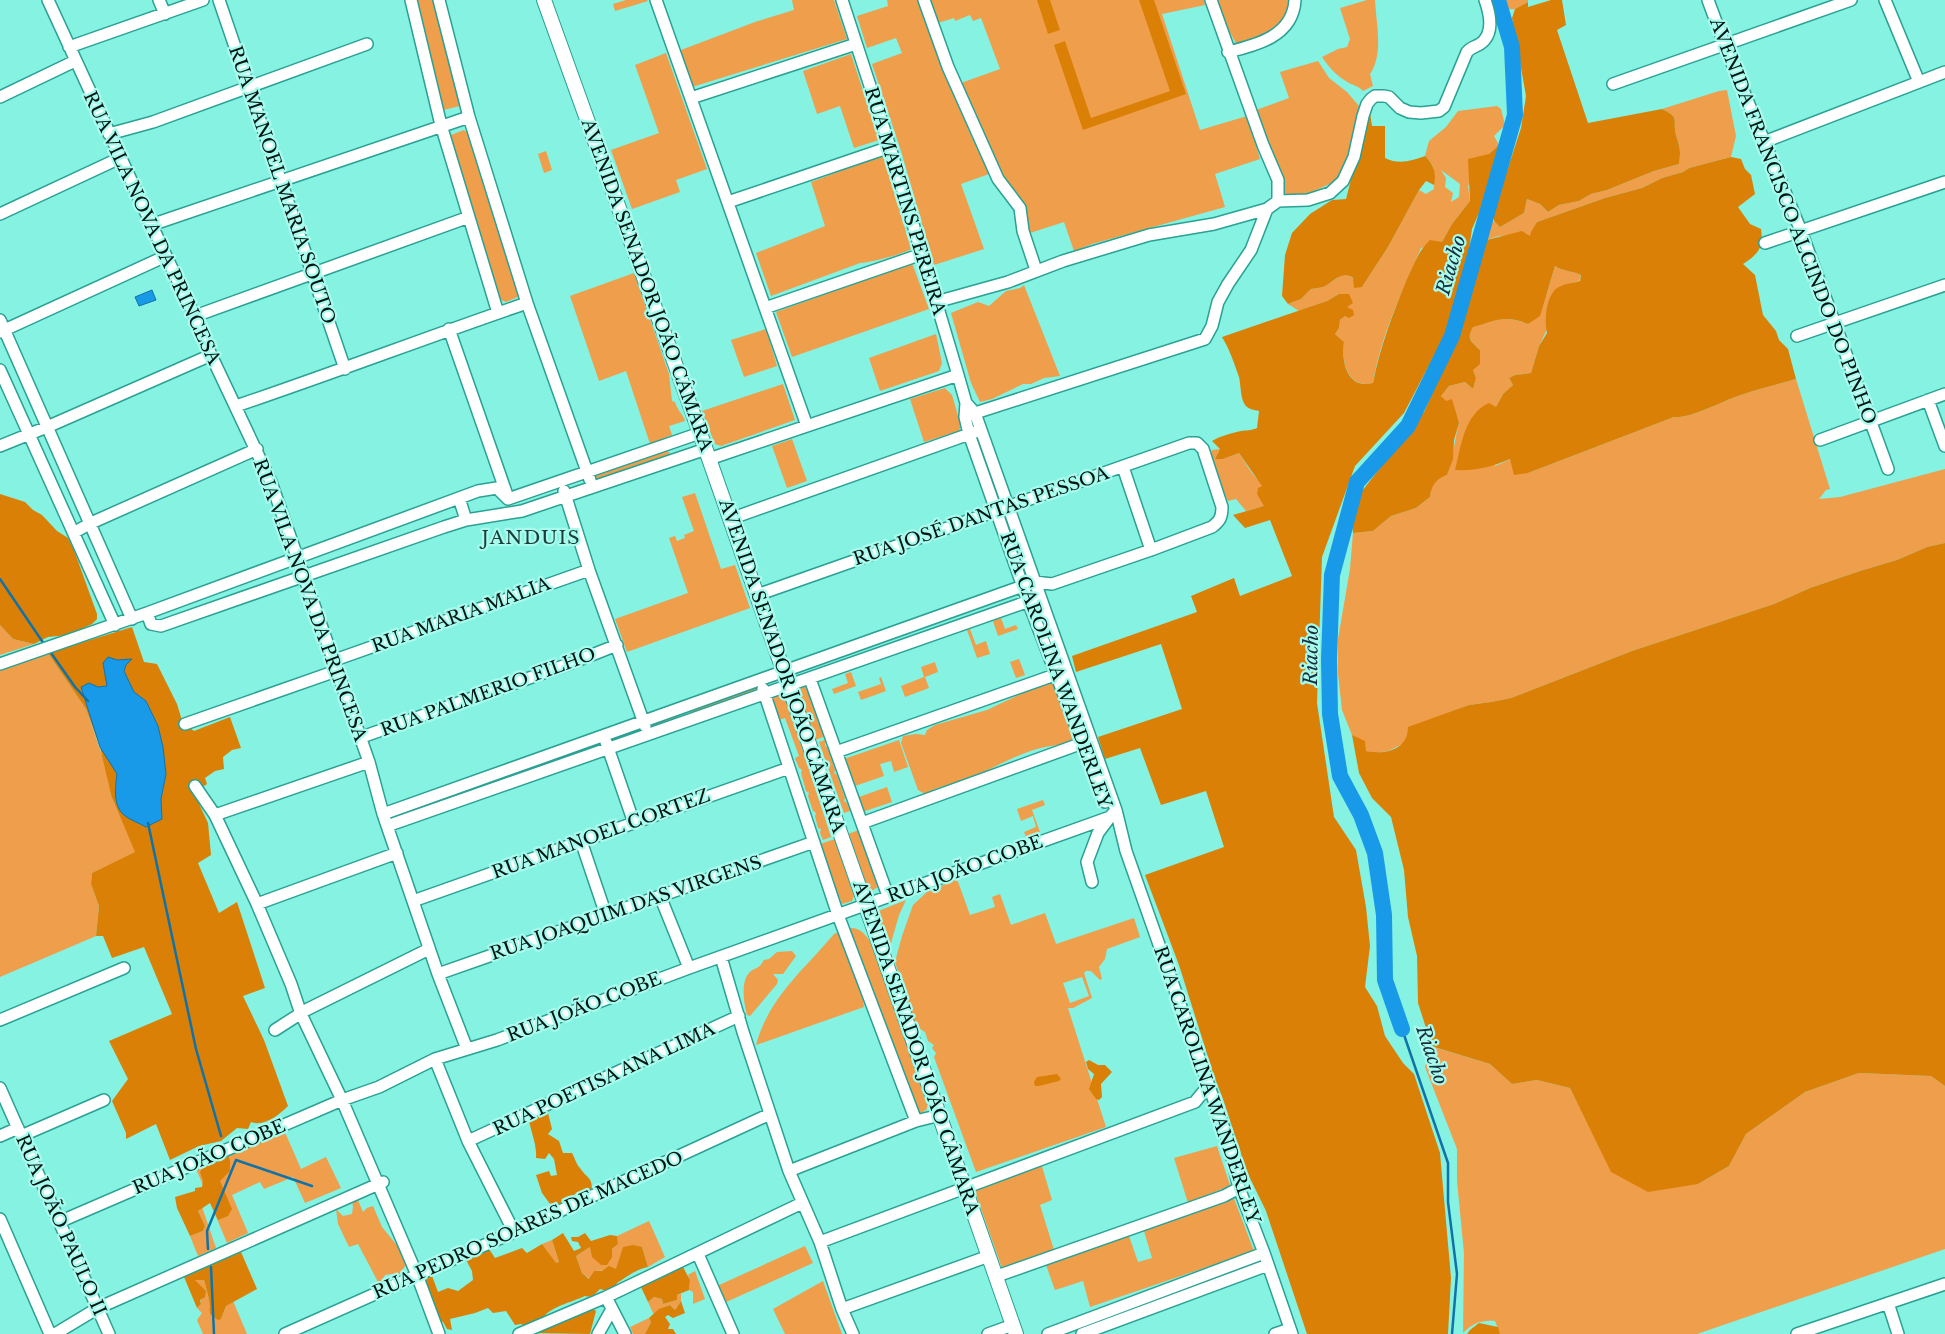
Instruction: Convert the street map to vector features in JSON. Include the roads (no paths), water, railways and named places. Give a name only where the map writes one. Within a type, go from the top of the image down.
[{"type":"main road","name":"AVENIDA SENADOR JOÃO CÂMARA","points":[[544,0],[708,454],[997,1276],[1014,1330]]},
{"type":"street","name":"RUA VILA NOVA DA PRINCESA","points":[[48,0],[68,47],[271,482],[368,762],[383,814],[438,974],[467,1049]]},
{"type":"street","points":[[159,0],[165,14]]},
{"type":"street","points":[[68,47],[203,0]]},
{"type":"street","name":"RUA MANOEL MARIA SOUTO","points":[[219,0],[345,369]]},
{"type":"street","points":[[410,0],[440,125],[498,313]]},
{"type":"street","points":[[439,0],[469,116],[527,303],[593,488]]},
{"type":"street","name":"RUA MARTINS PEREIRA","points":[[842,0],[890,147],[970,415]]},
{"type":"street","points":[[924,0],[948,67],[998,179],[1020,208],[1023,231],[1036,270]]},
{"type":"street","points":[[1211,0],[1228,52],[1263,146],[1278,180],[1278,201]]},
{"type":"street","points":[[1228,52],[1265,41],[1276,35],[1291,18],[1295,0]]},
{"type":"street","points":[[936,302],[1008,282],[1036,270],[1149,235],[1214,224],[1266,209],[1278,201],[1308,200],[1330,193],[1342,181],[1354,157],[1367,104],[1375,96],[1389,97],[1400,108],[1409,112],[1434,113],[1442,109],[1466,52],[1470,48],[1482,43],[1489,31],[1491,17],[1485,0]]},
{"type":"street","name":"AVENIDA FRANCISCO ALCINDO DO PINHO","points":[[1708,0],[1801,231],[1888,469]]},
{"type":"street","points":[[1613,84],[1851,0]]},
{"type":"street","points":[[1885,0],[1919,82]]},
{"type":"street","points":[[660,1],[691,98],[807,426]]},
{"type":"street","points":[[109,134],[153,122],[367,44]]},
{"type":"street","points":[[691,98],[856,44]]},
{"type":"street","points":[[0,97],[75,61]]},
{"type":"street","points":[[1764,142],[1945,72]]},
{"type":"street","points":[[151,225],[469,116]]},
{"type":"street","points":[[728,202],[890,147]]},
{"type":"street","points":[[0,214],[120,158]]},
{"type":"street","points":[[1765,244],[1945,182]]},
{"type":"street","points":[[970,415],[1205,339],[1212,326],[1218,302],[1250,250],[1266,209]]},
{"type":"street","points":[[195,316],[469,217]]},
{"type":"street","points":[[765,308],[922,254]]},
{"type":"street","points":[[132,618],[91,523],[1,327],[166,256]]},
{"type":"street","points":[[1797,336],[1945,285]]},
{"type":"street","points":[[236,406],[345,369],[449,329],[527,303]]},
{"type":"street","points":[[449,329],[508,499]]},
{"type":"street","points":[[0,446],[211,355]]},
{"type":"street","points":[[0,370],[75,532],[115,625]]},
{"type":"street","points":[[147,613],[151,624],[161,626],[466,520],[522,512],[676,460],[708,454],[807,426],[958,375]]},
{"type":"street","points":[[1820,440],[1945,394]]},
{"type":"street","points":[[1928,400],[1945,446]]},
{"type":"street","name":"RUA CAROLINA WANDERLEY","points":[[970,415],[981,430],[1035,582],[1062,672],[1113,814],[1123,836],[1126,850],[1228,1140],[1239,1188],[1291,1331]]},
{"type":"street","name":"RUA CAROLINA WANDERLEY","points":[[970,415],[969,434],[1022,586],[1062,672]]},
{"type":"street","points":[[730,519],[981,430]]},
{"type":"street","points":[[508,499],[700,433]]},
{"type":"street","name":"RUA JOSÉ DANTAS PESSOA","points":[[757,595],[1189,443],[1197,444],[1203,449],[1222,507],[1222,515],[1219,521],[1206,530],[1151,550]]},
{"type":"street","points":[[670,444],[676,460]]},
{"type":"street","points":[[75,532],[91,523],[256,449]]},
{"type":"street","points":[[383,814],[1022,586],[1035,582],[1052,584],[1151,550],[1123,467]]},
{"type":"street","points":[[561,482],[589,570],[648,735]]},
{"type":"street","points":[[0,664],[115,625],[478,491],[497,488],[508,499]]},
{"type":"street","points":[[459,498],[466,520]]},
{"type":"street","name":"RUA MARIA MALIA","points":[[185,724],[589,570]]},
{"type":"street","points":[[387,826],[1040,598],[1052,584]]},
{"type":"street","name":"RUA PALMERIO FILHO","points":[[359,738],[569,664],[616,645]]},
{"type":"street","points":[[817,659],[823,674]]},
{"type":"street","points":[[836,752],[1062,672]]},
{"type":"street","name":"AVENIDA SENADOR JOÃO CÂMARA","points":[[810,679],[888,896]]},
{"type":"street","name":"AVENIDA SENADOR JOÃO CÂMARA","points":[[760,680],[838,915],[916,1121]]},
{"type":"street","points":[[684,706],[688,721]]},
{"type":"street","points":[[604,734],[634,823]]},
{"type":"street","points":[[862,823],[1087,742]]},
{"type":"street","points":[[214,815],[368,762]]},
{"type":"street","points":[[516,765],[521,779]]},
{"type":"street","name":"RUA MANOEL CORTEZ","points":[[413,901],[789,768]]},
{"type":"street","points":[[196,786],[214,815],[257,904],[446,1334]]},
{"type":"street","points":[[1092,882],[1087,862],[1098,833],[1113,814]]},
{"type":"street","name":"RUA JOÃO COBE","points":[[59,1222],[344,1099],[379,1087],[435,1059],[497,1040],[688,968],[1113,814]]},
{"type":"street","points":[[581,841],[606,915]]},
{"type":"street","name":"RUA JOAQUIM DAS VIRGENS","points":[[438,974],[814,842]]},
{"type":"street","points":[[257,904],[397,853]]},
{"type":"street","points":[[660,896],[688,968]]},
{"type":"street","points":[[275,1030],[304,1012],[430,949]]},
{"type":"street","points":[[721,957],[770,1114],[802,1203],[820,1242],[842,1309],[853,1334]]},
{"type":"street","points":[[0,1020],[124,968]]},
{"type":"street","name":"RUA POETISA ANA LIMA","points":[[468,1141],[739,1016]]},
{"type":"street","points":[[435,1059],[468,1141],[514,1232]]},
{"type":"street","points":[[820,1242],[1195,1102],[1208,1086]]},
{"type":"street","name":"RUA JOÃO PAULO II","points":[[0,1088],[109,1334]]},
{"type":"street","points":[[0,1136],[19,1132],[104,1100]]},
{"type":"street","name":"RUA PEDRO SOARES DE MACEDO","points":[[284,1334],[514,1232],[770,1114]]},
{"type":"street","points":[[790,1171],[916,1121],[940,1115]]},
{"type":"street","points":[[55,1334],[98,1308],[380,1183]]},
{"type":"street","points":[[997,1276],[1224,1196],[1239,1188]]},
{"type":"street","points":[[519,1334],[606,1297],[802,1203]]},
{"type":"street","points":[[0,1219],[50,1334]]},
{"type":"street","points":[[1048,1334],[1264,1253]]},
{"type":"street","points":[[698,1254],[733,1334]]},
{"type":"street","points":[[842,1309],[989,1256]]},
{"type":"street","points":[[1082,1334],[1268,1266]]},
{"type":"street","points":[[420,1274],[440,1334]]},
{"type":"street","points":[[1797,1334],[1820,1330],[1888,1303],[1945,1284]]},
{"type":"street","points":[[606,1297],[625,1334]]},
{"type":"street","points":[[1888,1303],[1898,1334]]},
{"type":"street","points":[[598,1334],[612,1309]]},
{"type":"street","points":[[988,1334],[1014,1330]]},
{"type":"street","points":[[1276,1334],[1291,1331]]},
{"type":"water","points":[[152,290],[156,300],[139,306],[135,297]]},
{"type":"water","points":[[108,657],[117,660],[132,659],[126,665],[124,671],[134,692],[146,701],[158,726],[163,747],[166,774],[161,799],[162,819],[146,827],[126,817],[118,807],[115,790],[117,774],[100,747],[81,687],[89,683],[98,687],[107,686],[103,663]]},
{"type":"waterway","name":"Riacho","points":[[1402,1029],[1385,980],[1384,915],[1375,853],[1361,815],[1340,776],[1330,714],[1329,659],[1332,575],[1357,482],[1408,426],[1452,336],[1515,115],[1512,47],[1498,0]]},
{"type":"waterway","points":[[0,579],[44,644]]},
{"type":"waterway","points":[[49,650],[75,687],[88,701]]},
{"type":"waterway","points":[[148,823],[196,1049],[221,1136]]},
{"type":"waterway","name":"Riacho","points":[[1402,1029],[1448,1163],[1448,1202],[1457,1274],[1452,1334]]},
{"type":"waterway","points":[[208,1249],[207,1231],[236,1160],[312,1186]]},
{"type":"waterway","points":[[211,1267],[214,1334]]},
{"type":"district","name":"JANDUIS","points":[[531,537]]}]
